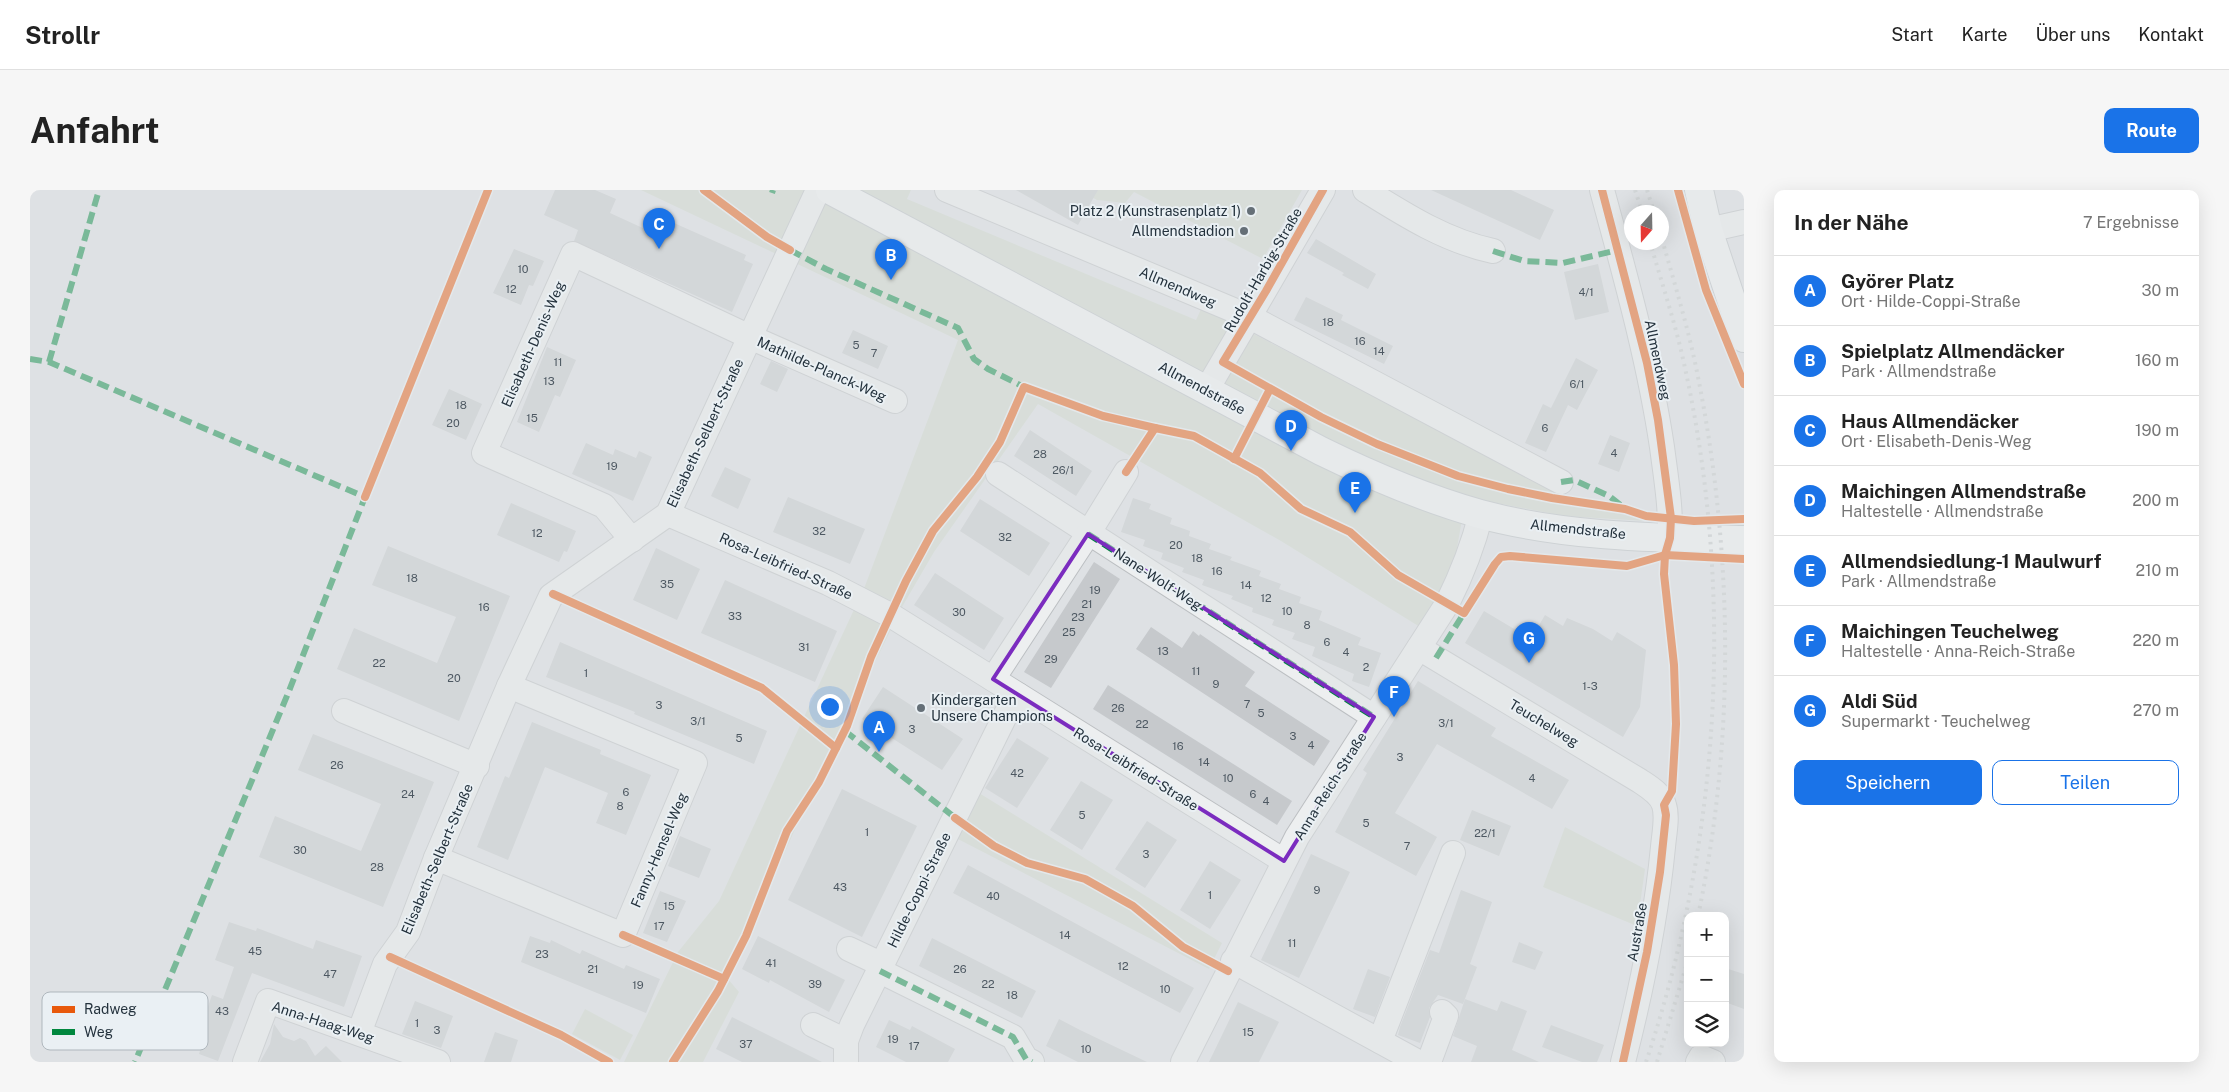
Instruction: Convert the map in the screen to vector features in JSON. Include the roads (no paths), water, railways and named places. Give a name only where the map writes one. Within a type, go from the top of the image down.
[{"type":"main road","name":"Allmendstraße","points":[[830,190],[1206,391],[1359,469],[1399,487],[1481,514],[1567,530],[1670,538],[1744,540]]},
{"type":"main road","points":[[1700,190],[1708,230],[1744,338]]},
{"type":"street","name":"Elisabeth-Selbert-Straße","points":[[359,1033],[385,964],[408,932],[436,858],[551,596],[668,514],[818,190]]},
{"type":"street","name":"Allmendweg","points":[[947,190],[1250,317],[1561,482]]},
{"type":"street","name":"Rudolf-Harbig-Straße","points":[[1206,391],[1323,190]]},
{"type":"street","points":[[1365,190],[1428,228],[1471,246],[1493,251]]},
{"type":"street","name":"Allmendweg","points":[[1602,190],[1645,354],[1670,504],[1670,538]]},
{"type":"street","points":[[1708,230],[1744,222]]},
{"type":"street","name":"Elisabeth-Denis-Weg","points":[[632,540],[604,506],[484,453],[573,254],[750,337]]},
{"type":"street","name":"Mathilde-Planck-Weg","points":[[750,337],[895,401]]},
{"type":"street","points":[[993,679],[1088,534],[1126,472]]},
{"type":"street","name":"Nane-Wolf-Weg","points":[[998,474],[1088,534],[1374,717]]},
{"type":"street","name":"Rosa-Leibfried-Straße","points":[[668,514],[828,583],[873,605],[1284,861]]},
{"type":"street","name":"Anna-Reich-Straße","points":[[1183,1062],[1284,861],[1447,604],[1472,548],[1481,514]]},
{"type":"street","name":"Teuchelweg","points":[[1419,648],[1640,780],[1652,789],[1664,804]]},
{"type":"street","name":"Fanny-Hensel-Weg","points":[[436,858],[623,935],[695,763],[510,686]]},
{"type":"street","name":"Hilde-Coppi-Straße","points":[[846,1052],[881,968],[1006,714],[1018,695]]},
{"type":"street","name":"Elisabeth-Selbert-Straße","points":[[344,711],[477,766]]},
{"type":"street","name":"Austraße","points":[[1623,1062],[1647,952],[1660,872],[1666,815],[1664,804]]},
{"type":"street","points":[[1386,1050],[1453,853]]},
{"type":"street","points":[[849,949],[881,968],[1013,1037],[1026,1059],[1032,1062]]},
{"type":"street","points":[[1233,961],[1386,1050],[1418,1062]]},
{"type":"street","name":"Anna-Haag-Weg","points":[[245,1062],[268,1001],[438,1062]]},
{"type":"street","points":[[1430,1062],[1446,1016],[1442,1012]]},
{"type":"street","points":[[813,1025],[846,1052]]},
{"type":"street","points":[[1698,1062],[1701,1057],[1713,1062]]},
{"type":"railway","points":[[1635,190],[1640,205]]},
{"type":"railway","points":[[1647,190],[1652,205]]},
{"type":"railway","points":[[1646,1062],[1671,978],[1690,892],[1704,805],[1712,718],[1714,630],[1710,542],[1701,454],[1685,368],[1652,250]]},
{"type":"railway","points":[[1665,250],[1696,367],[1717,503],[1723,572],[1724,711],[1719,780],[1699,912]]},
{"type":"railway","points":[[1657,1062],[1684,973]]},
{"type":"place","name":"Platz 2 (Kunstrasenplatz 1)","points":[[1251,211]]},
{"type":"place","name":"Allmendstadion","points":[[1244,231]]},
{"type":"place","name":"Haus Allmendäcker","points":[[659,249]]},
{"type":"place","name":"Spielplatz Allmendäcker","points":[[891,280]]},
{"type":"place","name":"Maichingen Allmendstraße","points":[[1291,451]]},
{"type":"place","name":"Allmendsiedlung-1 Maulwurf","points":[[1355,513]]},
{"type":"place","name":"Aldi Süd","points":[[1529,663]]},
{"type":"place","name":"Kindergarten Unsere Champions","points":[[921,708]]},
{"type":"place","name":"Maichingen Teuchelweg","points":[[1394,717]]},
{"type":"place","name":"Györer Platz","points":[[879,752]]}]
